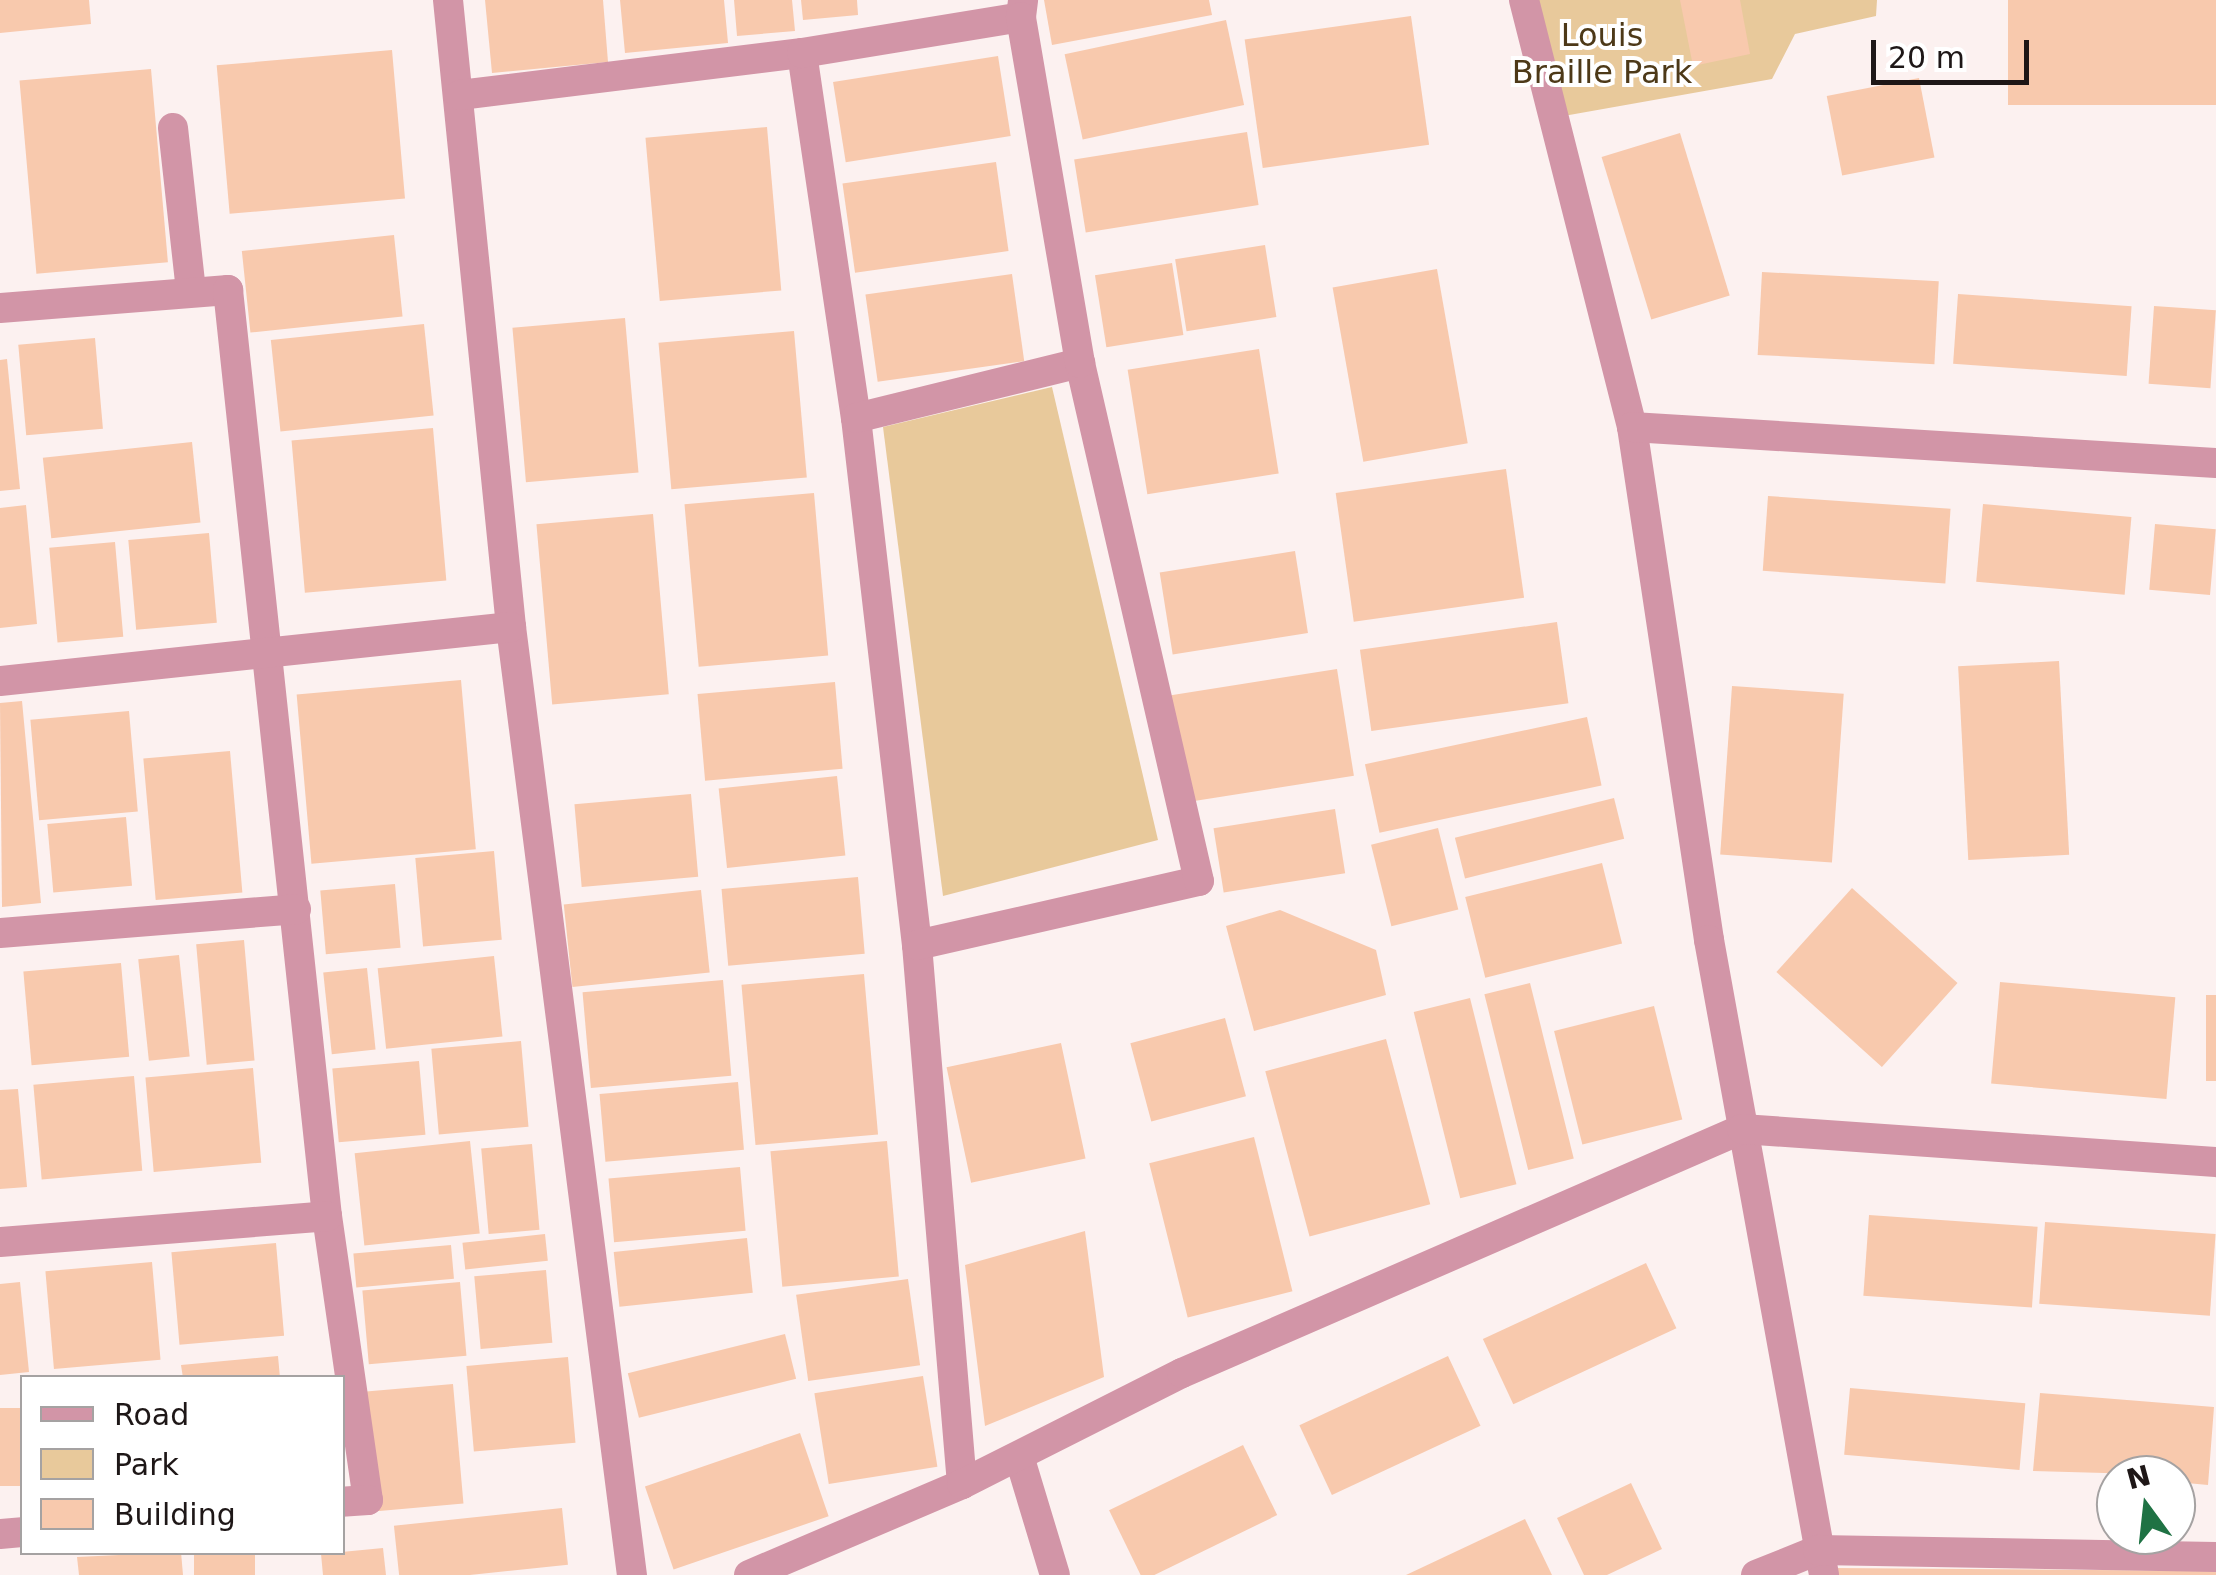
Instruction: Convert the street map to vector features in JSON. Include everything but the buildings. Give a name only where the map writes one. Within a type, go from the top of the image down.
[{"type":"street","points":[[448,0],[511,628],[632,1575]]},
{"type":"street","points":[[1524,0],[1632,428],[1742,1130],[1821,1563]]},
{"type":"street","points":[[460,95],[802,53],[1022,8],[1080,363],[1199,881],[917,945]]},
{"type":"street","points":[[802,53],[856,418],[917,945],[962,1484]]},
{"type":"street","points":[[173,128],[192,291]]},
{"type":"street","points":[[0,308],[228,290],[270,650],[327,1216],[368,1500],[345,1502]]},
{"type":"street","points":[[856,418],[1080,363]]},
{"type":"street","points":[[1632,428],[2216,463]]},
{"type":"street","points":[[0,681],[511,628]]},
{"type":"street","points":[[0,933],[296,910]]},
{"type":"street","points":[[749,1575],[962,1484],[1182,1374],[1742,1130],[2216,1162]]},
{"type":"street","points":[[0,1242],[327,1216]]},
{"type":"street","points":[[1020,1456],[1055,1575]]},
{"type":"street","points":[[1756,1575],[1821,1563],[2216,1558]]},
{"type":"green space","name":"Louis Braille Park","points":[[1533,0],[1877,0],[1876,16],[1795,34],[1772,79],[1558,117]]},
{"type":"green space","points":[[1052,387],[1158,840],[943,896],[883,427]]}]
